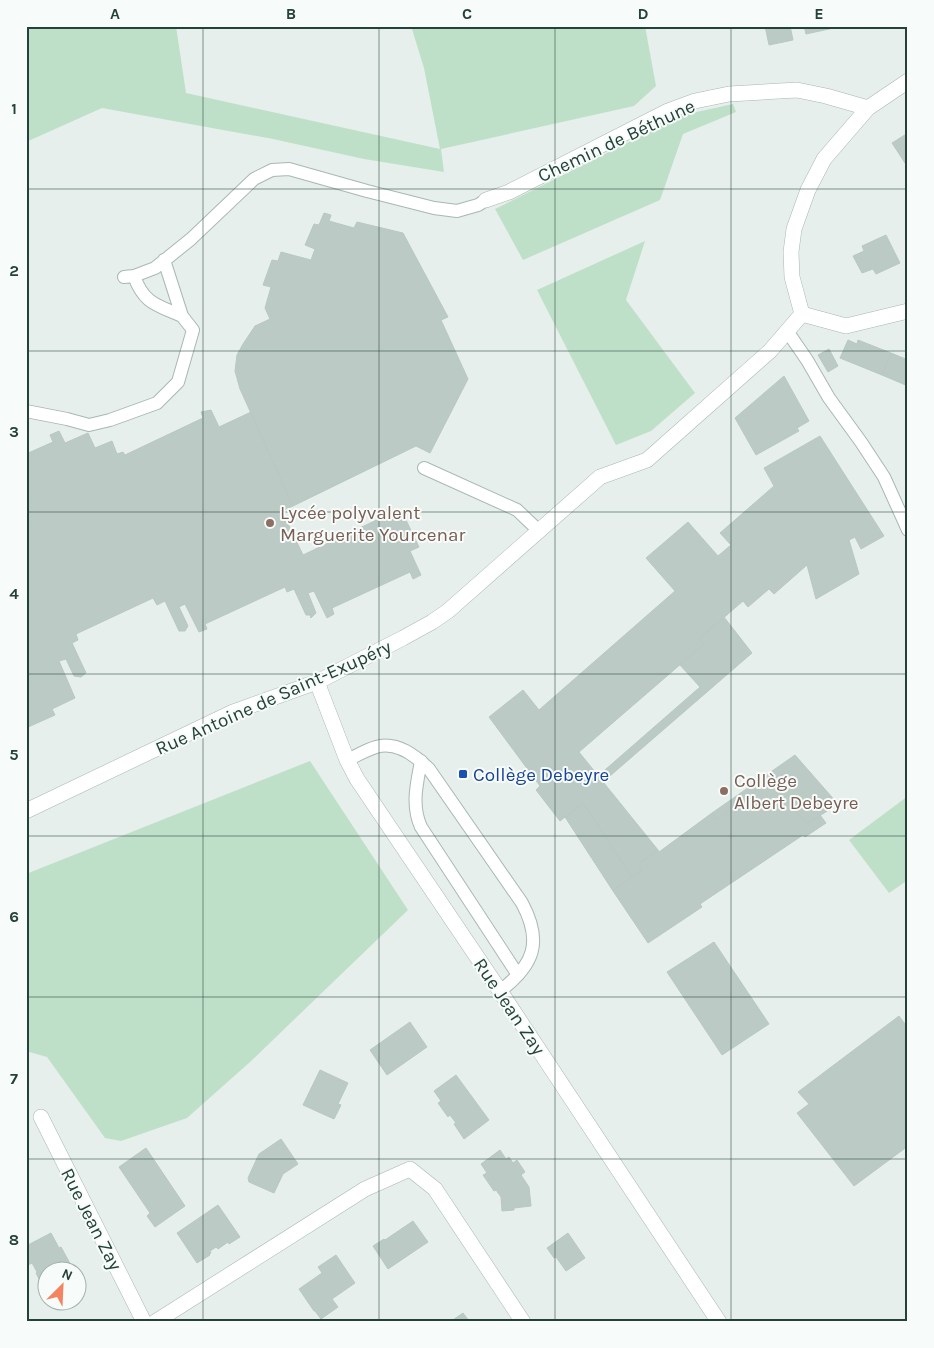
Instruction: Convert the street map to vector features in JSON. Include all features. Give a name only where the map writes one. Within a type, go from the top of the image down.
[{"type":"street","points":[[908,81],[868,108],[824,159],[808,190],[794,229],[791,252],[792,277],[802,314],[846,326],[908,311]]},
{"type":"street","name":"Chemin de Béthune","points":[[486,200],[509,192],[660,116],[695,101],[729,94],[797,90],[868,108]]},
{"type":"street","name":"Rue Antoine de Saint-Exupéry","points":[[26,811],[233,712],[317,682],[432,622],[448,611],[600,477],[647,460],[770,350],[802,314]]},
{"type":"street","name":"Rue Jean Zay","points":[[317,682],[347,760],[357,779],[719,1322]]},
{"type":"street","name":"Rue Jean Zay","points":[[41,1117],[144,1322]]},
{"type":"street","points":[[155,1322],[365,1189],[410,1169],[435,1189],[523,1322]]},
{"type":"lane","points":[[182,316],[155,304],[145,297],[129,277],[155,268],[191,239],[254,179],[272,170],[289,169],[434,208],[457,210],[478,205],[486,200]]},
{"type":"lane","points":[[26,411],[89,425],[110,420],[157,403],[178,382],[193,330],[182,316],[164,260]]},
{"type":"lane","points":[[787,331],[807,360],[829,398],[884,477],[908,530]]},
{"type":"lane","points":[[424,468],[516,510],[539,531]]},
{"type":"lane","points":[[347,760],[383,745],[402,750],[420,761],[429,769],[513,891],[529,917],[534,933],[532,950],[525,966],[518,975],[500,991]]},
{"type":"lane","points":[[420,761],[415,800],[415,810],[420,827],[518,975]]},
{"type":"green space","points":[[26,26],[176,26],[186,93],[440,149],[424,68],[411,26],[645,26],[656,86],[634,106],[441,149],[444,172],[364,159],[273,139],[102,108],[26,142]]},
{"type":"green space","points":[[733,104],[736,112],[683,134],[660,200],[523,260],[495,209],[683,115]]},
{"type":"green space","points":[[645,241],[626,300],[695,393],[651,431],[616,445],[537,290]]},
{"type":"green space","points":[[310,761],[408,910],[250,1062],[187,1118],[121,1141],[105,1138],[47,1057],[26,1051],[26,874]]},
{"type":"green space","points":[[908,796],[908,880],[889,893],[849,840]]},
{"type":"building","points":[[765,26],[790,26],[793,40],[769,45]]},
{"type":"building","points":[[804,26],[838,26],[838,27],[806,34]]},
{"type":"building","points":[[908,133],[908,165],[907,166],[892,143]]},
{"type":"building","points":[[324,213],[331,215],[329,221],[354,228],[357,222],[403,233],[448,317],[441,320],[468,379],[430,453],[416,446],[293,506],[240,389],[235,371],[237,355],[255,326],[270,319],[265,308],[271,287],[263,285],[272,260],[278,261],[281,252],[311,260],[315,249],[305,245],[314,224],[319,225]]},
{"type":"building","points":[[886,235],[900,263],[876,274],[873,269],[862,273],[853,256],[864,251],[862,246]]},
{"type":"building","points":[[848,340],[857,344],[858,340],[891,353],[882,375],[840,358]]},
{"type":"building","points":[[829,349],[838,366],[828,372],[818,355]]},
{"type":"building","points":[[891,353],[908,360],[908,386],[882,375]]},
{"type":"building","points":[[784,376],[809,421],[797,428],[799,431],[756,455],[735,418]]},
{"type":"building","points":[[211,410],[219,427],[251,412],[293,506],[282,511],[303,555],[385,516],[383,511],[389,509],[396,522],[405,518],[419,547],[410,551],[421,575],[413,579],[410,572],[332,608],[334,614],[327,618],[314,591],[308,593],[316,613],[311,618],[310,615],[306,615],[294,589],[287,592],[285,587],[205,624],[207,629],[199,632],[185,604],[179,607],[188,626],[185,631],[179,631],[165,601],[157,605],[153,598],[76,634],[78,640],[72,643],[86,673],[81,677],[74,676],[66,659],[59,661],[75,698],[52,709],[55,715],[26,728],[26,454],[53,442],[50,435],[59,431],[65,443],[88,433],[95,448],[112,441],[117,454],[123,452],[125,455],[203,418],[201,412]]},
{"type":"building","points":[[820,436],[884,536],[861,549],[855,537],[849,540],[859,574],[816,599],[807,565],[774,594],[769,589],[748,607],[743,601],[699,639],[704,644],[579,752],[658,850],[638,864],[642,870],[632,877],[583,803],[560,821],[536,790],[540,786],[489,717],[523,690],[539,710],[675,591],[646,558],[688,522],[718,556],[731,545],[720,533],[774,486],[764,468]]},
{"type":"building","points":[[724,617],[752,653],[603,782],[598,776],[700,687],[680,665],[704,644],[699,639]]},
{"type":"building","points":[[795,755],[838,804],[807,824],[770,781],[717,820],[712,813]]},
{"type":"building","points":[[770,781],[807,824],[820,815],[826,823],[805,837],[803,835],[700,904],[702,907],[648,943],[613,891],[642,870],[638,864],[658,850],[659,852],[712,813],[717,820]]},
{"type":"building","points":[[583,803],[632,877],[613,891],[565,817]]},
{"type":"building","points":[[714,942],[769,1024],[722,1055],[667,972]]},
{"type":"building","points":[[899,1016],[908,1028],[908,1146],[854,1186],[797,1113],[809,1104],[798,1092]]},
{"type":"building","points":[[410,1022],[427,1047],[387,1075],[370,1050]]},
{"type":"building","points":[[320,1070],[348,1083],[338,1104],[341,1105],[334,1119],[303,1105]]},
{"type":"building","points":[[456,1075],[489,1120],[464,1139],[454,1124],[456,1123],[450,1115],[448,1117],[438,1103],[441,1101],[434,1091]]},
{"type":"building","points":[[281,1139],[298,1164],[283,1174],[274,1193],[249,1182],[248,1178],[259,1154]]},
{"type":"building","points":[[146,1148],[185,1206],[155,1227],[147,1216],[150,1213],[119,1167]]},
{"type":"building","points":[[500,1150],[506,1159],[509,1157],[513,1163],[517,1160],[525,1172],[521,1175],[529,1187],[531,1206],[502,1211],[501,1197],[496,1190],[494,1191],[483,1175],[487,1173],[481,1164]]},
{"type":"building","points":[[218,1205],[240,1237],[218,1249],[216,1247],[210,1251],[210,1255],[197,1263],[177,1233]]},
{"type":"building","points":[[413,1221],[428,1242],[388,1269],[373,1246]]},
{"type":"building","points":[[51,1233],[68,1260],[38,1260],[38,1277],[32,1263],[26,1266],[26,1246]]},
{"type":"building","points":[[568,1233],[585,1258],[566,1271],[547,1248]]},
{"type":"building","points":[[336,1255],[355,1283],[332,1299],[338,1307],[321,1319],[299,1289],[322,1273],[318,1267]]},
{"type":"building","points":[[463,1313],[470,1322],[450,1322]]},
{"type":"place","name":"Lycée polyvalent Marguerite Yourcenar","points":[[270,523]]},
{"type":"place","name":"Collège Debeyre","points":[[463,774]]},
{"type":"place","name":"Collège Albert Debeyre","points":[[724,791]]}]
